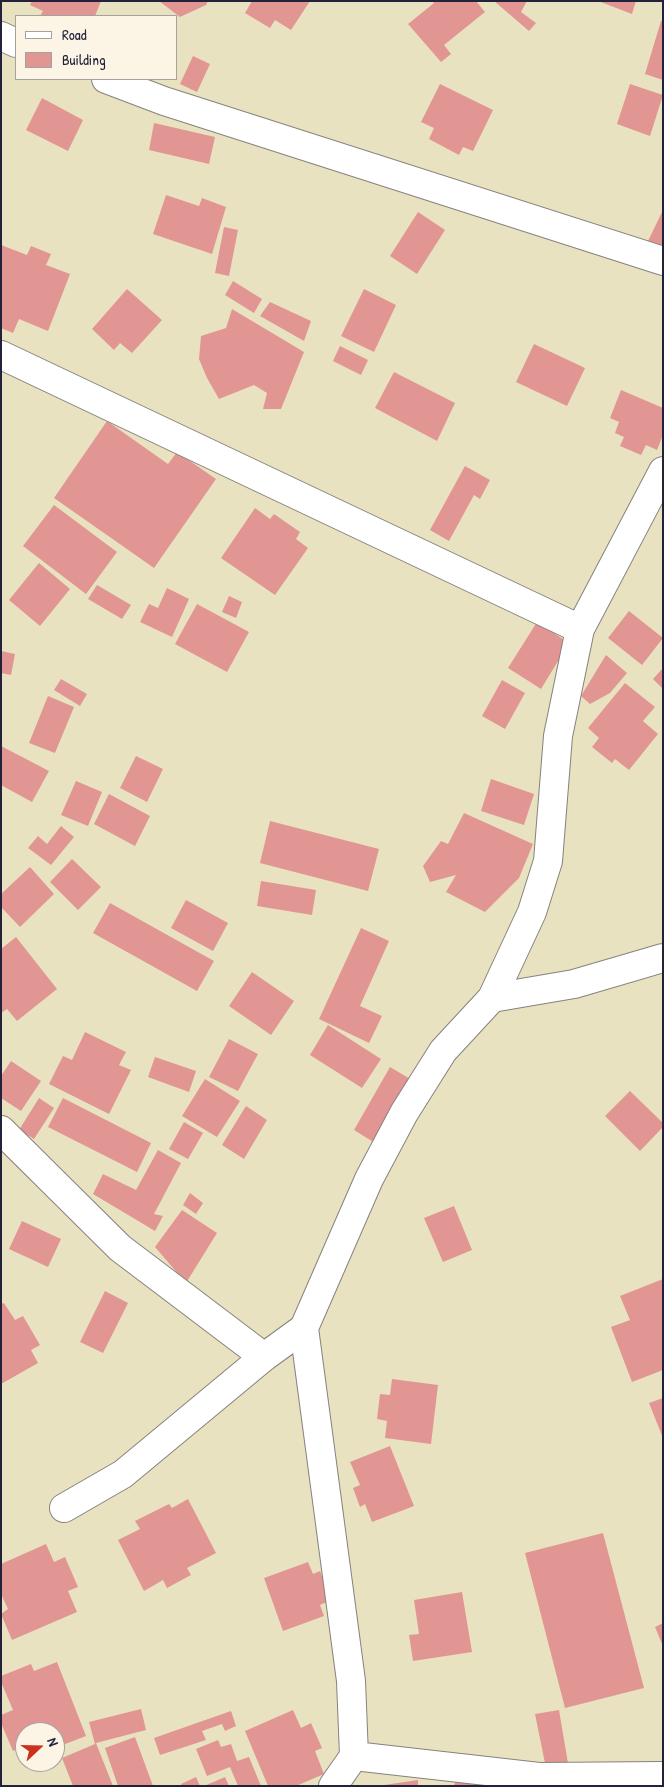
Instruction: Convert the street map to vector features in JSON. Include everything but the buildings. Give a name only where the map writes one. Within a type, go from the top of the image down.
[{"type":"street","points":[[1,36],[15,43]]},
{"type":"street","points":[[109,80],[164,101],[663,261]]},
{"type":"street","points":[[1,355],[580,629]]},
{"type":"street","points":[[64,1508],[123,1474],[264,1357],[304,1328],[368,1179],[404,1113],[443,1051],[492,998],[532,912],[548,861],[558,736],[580,629],[663,471]]},
{"type":"street","points":[[492,998],[574,984],[663,958]]},
{"type":"street","points":[[1,1130],[120,1248],[264,1357]]},
{"type":"street","points":[[304,1328],[351,1681],[354,1756],[333,1786]]},
{"type":"street","points":[[354,1756],[539,1777],[663,1776]]}]
